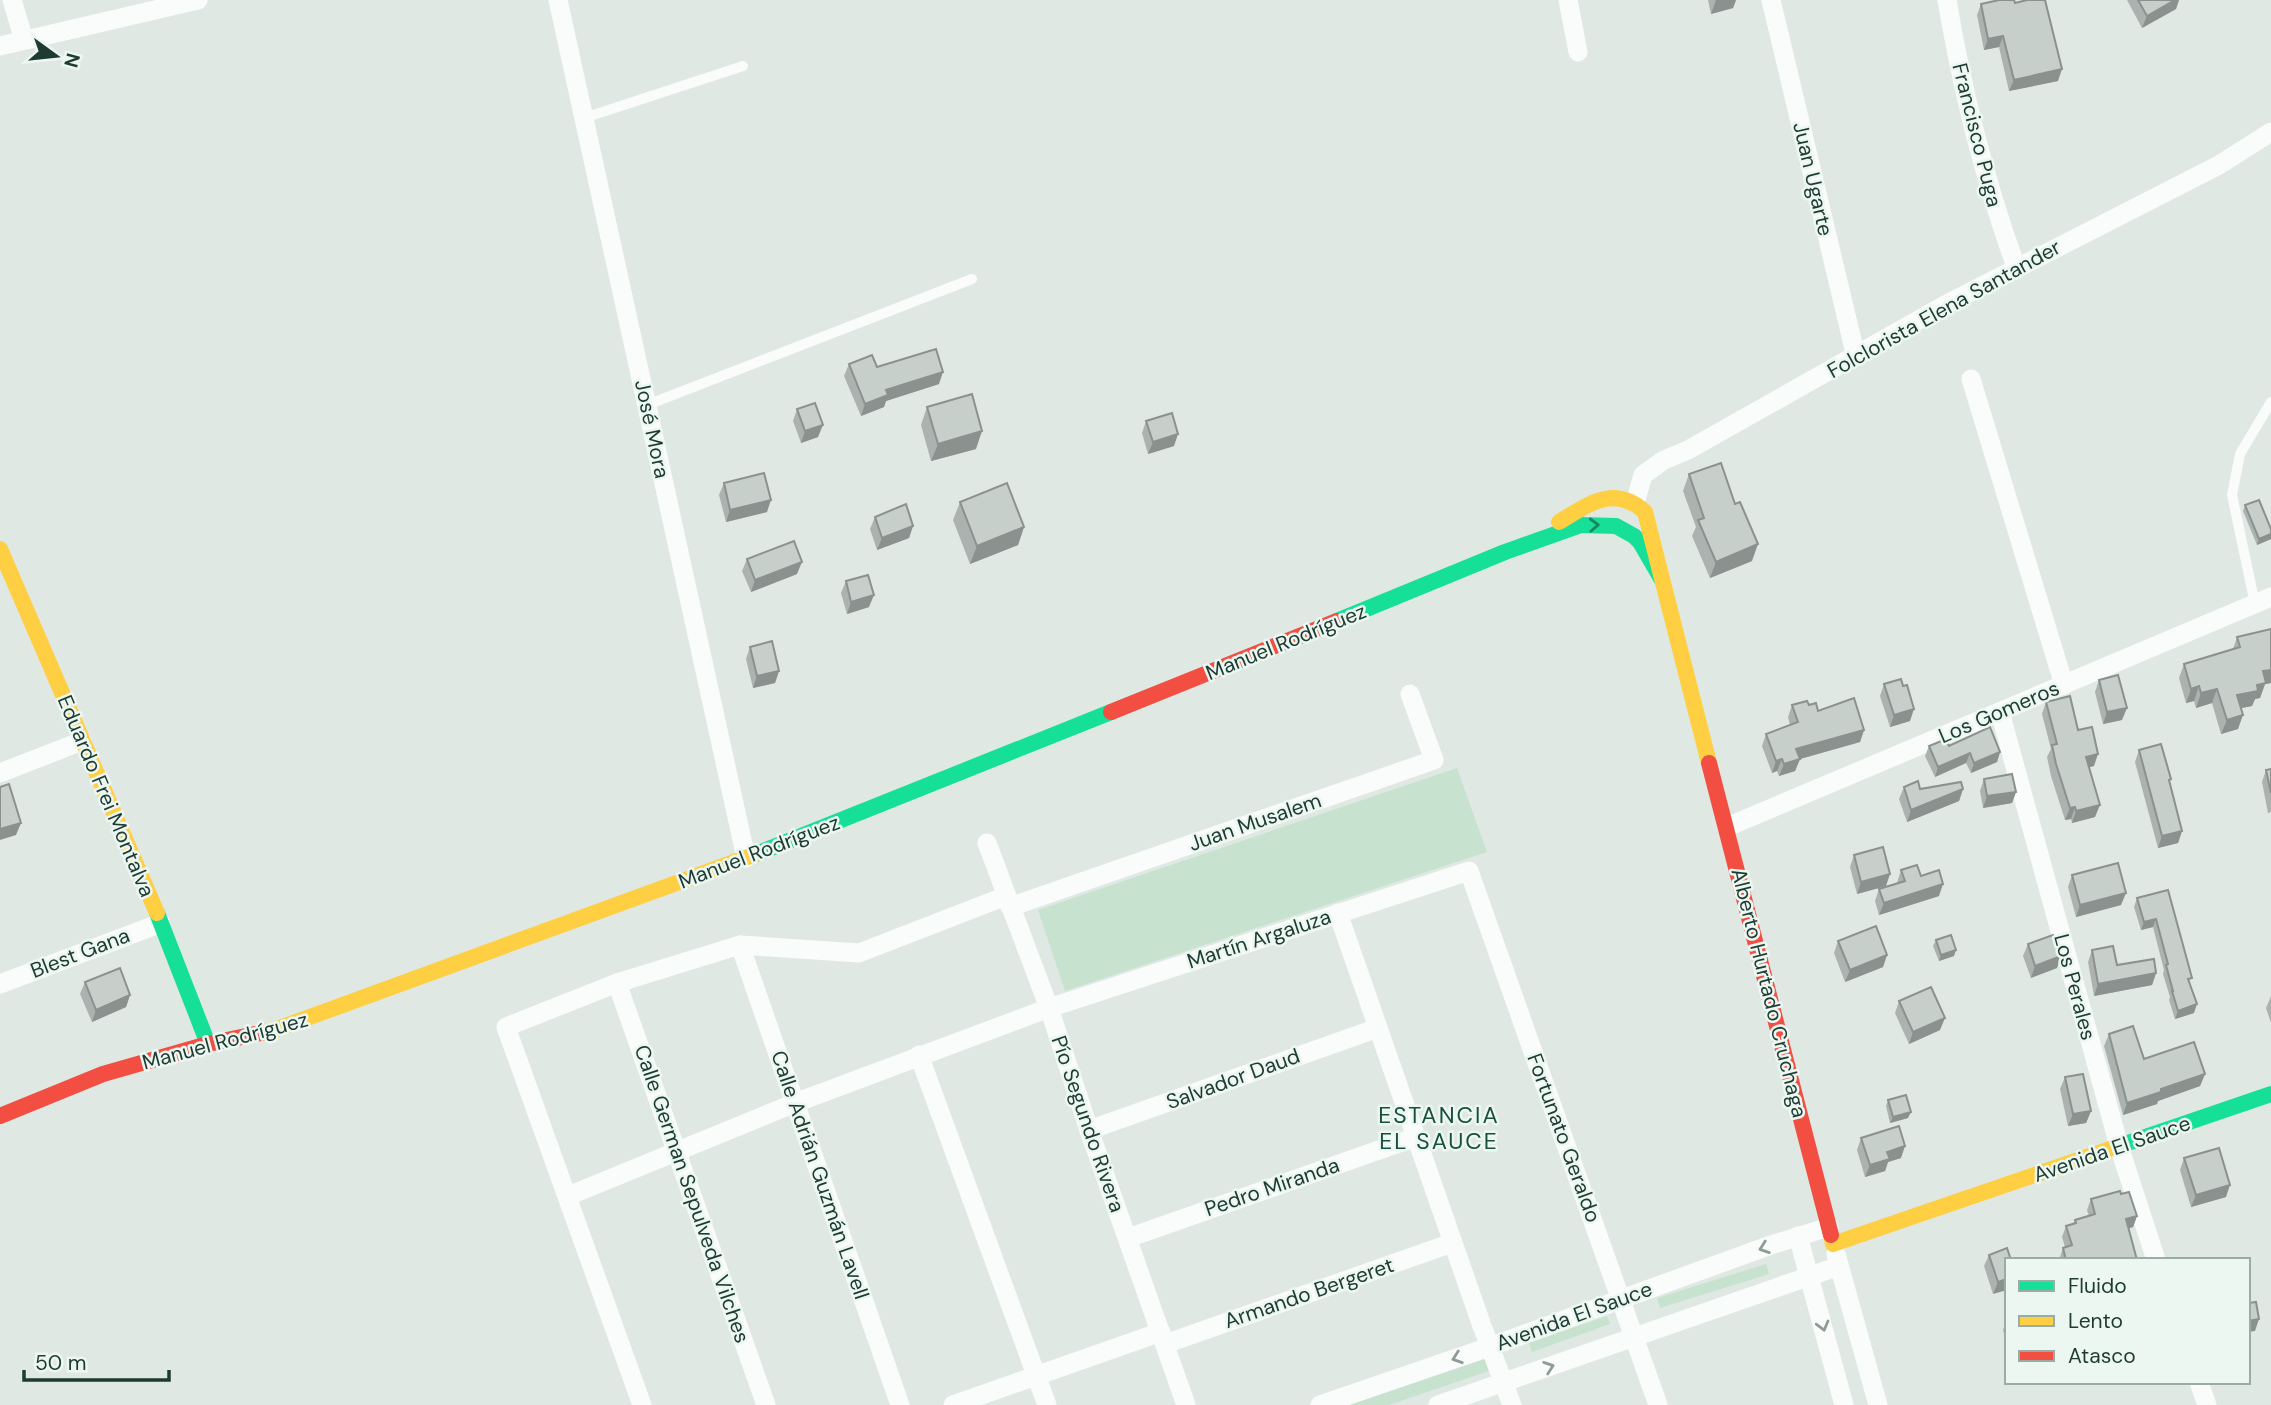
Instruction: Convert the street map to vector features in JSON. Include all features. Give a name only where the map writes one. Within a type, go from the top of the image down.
[{"type":"street","points":[[12,0],[24,40]]},
{"type":"street","points":[[0,46],[198,0]]},
{"type":"street","name":"José Mora","points":[[558,0],[746,858]]},
{"type":"street","points":[[1568,0],[1578,52]]},
{"type":"street","name":"Juan Ugarte","points":[[1771,0],[1856,357]]},
{"type":"street","name":"Francisco Puga","points":[[1947,0],[1952,34],[1989,186],[2016,267]]},
{"type":"street","name":"Folclorista Elena Santander","points":[[1635,503],[1643,475],[1664,460],[1688,450],[2016,267],[2219,165],[2271,132]]},
{"type":"street","points":[[1971,379],[2064,685]]},
{"type":"street","name":"Manuel Rodríguez","points":[[1505,551],[1601,499],[1619,496],[1635,503]]},
{"type":"street","points":[[1635,503],[1645,513],[1662,580]]},
{"type":"street","name":"Manuel Rodríguez","points":[[0,1116],[103,1074],[208,1044],[277,1030],[746,858],[1256,654],[1505,551],[1581,525],[1604,524],[1626,531],[1640,542],[1662,580]]},
{"type":"street","name":"Eduardo Frei Montalva","points":[[0,549],[161,923],[208,1044]]},
{"type":"street","name":"Alberto Hurtado Cruchaga","points":[[1662,580],[1831,1236],[1878,1405]]},
{"type":"street","name":"Los Gomeros","points":[[1727,827],[2263,600]]},
{"type":"street","name":"Juan Musalem","points":[[1008,902],[1434,760],[1410,694]]},
{"type":"street","name":"Los Perales","points":[[2000,712],[2119,1146],[2155,1258]]},
{"type":"street","points":[[0,773],[82,741]]},
{"type":"street","name":"Pío Segundo Rivera","points":[[987,843],[1049,1008],[1186,1405]]},
{"type":"street","name":"Martín Argaluza","points":[[568,1196],[795,1103],[1049,1008],[1469,871]]},
{"type":"street","name":"Fortunato Geraldo","points":[[1469,871],[1658,1405]]},
{"type":"street","points":[[642,1405],[506,1027],[617,983],[740,945],[859,953],[1008,902]]},
{"type":"street","points":[[1338,913],[1452,1243],[1512,1405]]},
{"type":"street","name":"Blest Gana","points":[[0,984],[161,923]]},
{"type":"street","name":"Calle Adrián Guzmán Lavell","points":[[740,945],[900,1405]]},
{"type":"street","name":"Calle German Sepulveda Vilches","points":[[617,983],[766,1405]]},
{"type":"street","name":"Salvador Daud","points":[[1089,1130],[1378,1028]]},
{"type":"street","points":[[919,1055],[1047,1405]]},
{"type":"street","name":"Avenida El Sauce","points":[[1320,1405],[1798,1236],[1831,1236],[2119,1146],[2271,1094]]},
{"type":"street","name":"Pedro Miranda","points":[[1128,1238],[1416,1137]]},
{"type":"street","points":[[1798,1236],[1844,1405]]},
{"type":"street","name":"Armando Bergeret","points":[[953,1405],[1452,1243]]},
{"type":"street","name":"Avenida El Sauce","points":[[1438,1405],[1839,1266]]},
{"type":"street","points":[[2200,1384],[2207,1405]]},
{"type":"lane","points":[[584,118],[743,66]]},
{"type":"lane","points":[[647,405],[972,279]]},
{"type":"lane","points":[[2263,600],[2232,495],[2240,454],[2271,402]]},
{"type":"green space","points":[[1457,768],[1487,852],[1065,991],[1038,910]]},
{"type":"green space","points":[[1766,1264],[1769,1274],[1660,1308],[1657,1298]]},
{"type":"green space","points":[[1607,1316],[1610,1324],[1532,1352],[1529,1343]]},
{"type":"green space","points":[[1485,1359],[1489,1371],[1389,1405],[1349,1405]]},
{"type":"building","points":[[2014,0],[2015,3],[2045,0],[2062,69],[2014,80],[2003,36],[1988,39],[1981,4]]},
{"type":"building","points":[[2138,0],[2175,0],[2147,16]]},
{"type":"building","points":[[936,349],[943,372],[886,390],[888,395],[865,404],[849,364],[872,355],[877,367]]},
{"type":"building","points":[[972,394],[982,431],[938,444],[927,407]]},
{"type":"building","points":[[815,403],[823,425],[805,431],[797,409]]},
{"type":"building","points":[[1172,413],[1178,434],[1153,442],[1146,421]]},
{"type":"building","points":[[1721,463],[1735,504],[1740,502],[1758,544],[1716,562],[1698,520],[1704,518],[1689,474]]},
{"type":"building","points":[[764,473],[771,500],[730,510],[724,483]]},
{"type":"building","points":[[1007,483],[1024,527],[977,546],[960,502]]},
{"type":"building","points":[[2259,500],[2271,534],[2259,539],[2245,505]]},
{"type":"building","points":[[906,504],[913,526],[882,538],[875,517]]},
{"type":"building","points":[[794,541],[802,562],[755,580],[747,559]]},
{"type":"building","points":[[868,575],[874,595],[851,602],[846,581]]},
{"type":"building","points":[[2271,629],[2271,670],[2263,671],[2266,683],[2257,685],[2258,691],[2237,695],[2243,715],[2227,720],[2217,689],[2201,693],[2199,686],[2191,689],[2184,664],[2240,647],[2237,637]]},
{"type":"building","points":[[772,641],[779,671],[757,676],[750,647]]},
{"type":"building","points":[[2118,675],[2127,708],[2107,712],[2099,680]]},
{"type":"building","points":[[1901,679],[1903,686],[1907,685],[1914,709],[1894,715],[1884,684]]},
{"type":"building","points":[[2070,696],[2078,730],[2092,727],[2098,754],[2086,757],[2100,805],[2076,811],[2075,807],[2070,808],[2056,764],[2052,745],[2057,744],[2046,702]]},
{"type":"building","points":[[1854,698],[1864,730],[1796,749],[1800,759],[1784,764],[1782,759],[1776,761],[1766,734],[1798,722],[1792,705],[1807,701],[1809,705],[1816,703],[1818,711]]},
{"type":"building","points":[[1990,727],[2000,752],[1974,763],[1970,753],[1938,767],[1929,746],[1946,739],[1949,746]]},
{"type":"building","points":[[2161,744],[2182,831],[2162,836],[2139,750]]},
{"type":"building","points":[[2271,769],[2271,793],[2266,770]]},
{"type":"building","points":[[2012,774],[2016,792],[1987,796],[1984,779]]},
{"type":"building","points":[[1918,781],[1920,789],[1961,782],[1963,789],[1911,810],[1904,787]]},
{"type":"building","points":[[9,784],[21,823],[0,829],[0,787]]},
{"type":"building","points":[[1883,847],[1890,874],[1861,882],[1854,855]]},
{"type":"building","points":[[2118,863],[2126,893],[2080,905],[2072,875]]},
{"type":"building","points":[[1917,865],[1921,876],[1939,870],[1943,884],[1884,903],[1879,889],[1905,881],[1901,870]]},
{"type":"building","points":[[2168,890],[2192,978],[2188,979],[2197,1004],[2178,1011],[2156,919],[2144,922],[2137,898]]},
{"type":"building","points":[[1876,926],[1887,955],[1850,970],[1838,941]]},
{"type":"building","points":[[1951,935],[1956,950],[1941,955],[1936,940]]},
{"type":"building","points":[[2053,935],[2061,956],[2035,966],[2028,944]]},
{"type":"building","points":[[2113,946],[2117,965],[2154,959],[2156,973],[2098,984],[2092,950]]},
{"type":"building","points":[[120,968],[130,995],[96,1010],[85,982]]},
{"type":"building","points":[[1931,987],[1945,1018],[1913,1032],[1899,1001]]},
{"type":"building","points":[[2133,1026],[2144,1059],[2194,1042],[2205,1074],[2127,1103],[2109,1034]]},
{"type":"building","points":[[2083,1074],[2091,1111],[2073,1114],[2065,1077]]},
{"type":"building","points":[[1906,1095],[1911,1112],[1893,1117],[1888,1100]]},
{"type":"building","points":[[1899,1126],[1905,1146],[1887,1152],[1890,1159],[1870,1165],[1861,1138]]},
{"type":"building","points":[[2219,1148],[2230,1185],[2196,1195],[2184,1158]]},
{"type":"building","points":[[2120,1191],[2121,1194],[2129,1192],[2137,1216],[2126,1219],[2136,1258],[2066,1258],[2063,1248],[2072,1245],[2066,1226],[2076,1223],[2075,1220],[2095,1214],[2091,1199]]},
{"type":"building","points":[[2007,1248],[2010,1258],[2005,1258],[2005,1280],[1998,1282],[1989,1255]]},
{"type":"building","points":[[2256,1302],[2259,1319],[2250,1321],[2250,1303]]},
{"type":"traffic: fast","points":[[1337,621],[1505,552],[1581,525],[1616,526],[1634,536],[1662,580]]},
{"type":"traffic: fast","points":[[756,854],[1111,712]]},
{"type":"traffic: fast","points":[[157,913],[208,1044]]},
{"type":"traffic: fast","points":[[2113,1148],[2271,1094]]},
{"type":"traffic: slow","points":[[1559,522],[1591,504],[1612,498],[1623,499],[1645,512],[1709,763]]},
{"type":"traffic: slow","points":[[0,549],[157,913]]},
{"type":"traffic: slow","points":[[261,1033],[756,854]]},
{"type":"traffic: slow","points":[[1831,1235],[1833,1244],[2113,1148]]},
{"type":"traffic: jam","points":[[1111,712],[1337,621]]},
{"type":"traffic: jam","points":[[1709,763],[1831,1235]]},
{"type":"traffic: jam","points":[[0,1116],[103,1074],[208,1044],[261,1033]]},
{"type":"district","name":"ESTANCIA EL SAUCE","points":[[1439,1128]]}]
